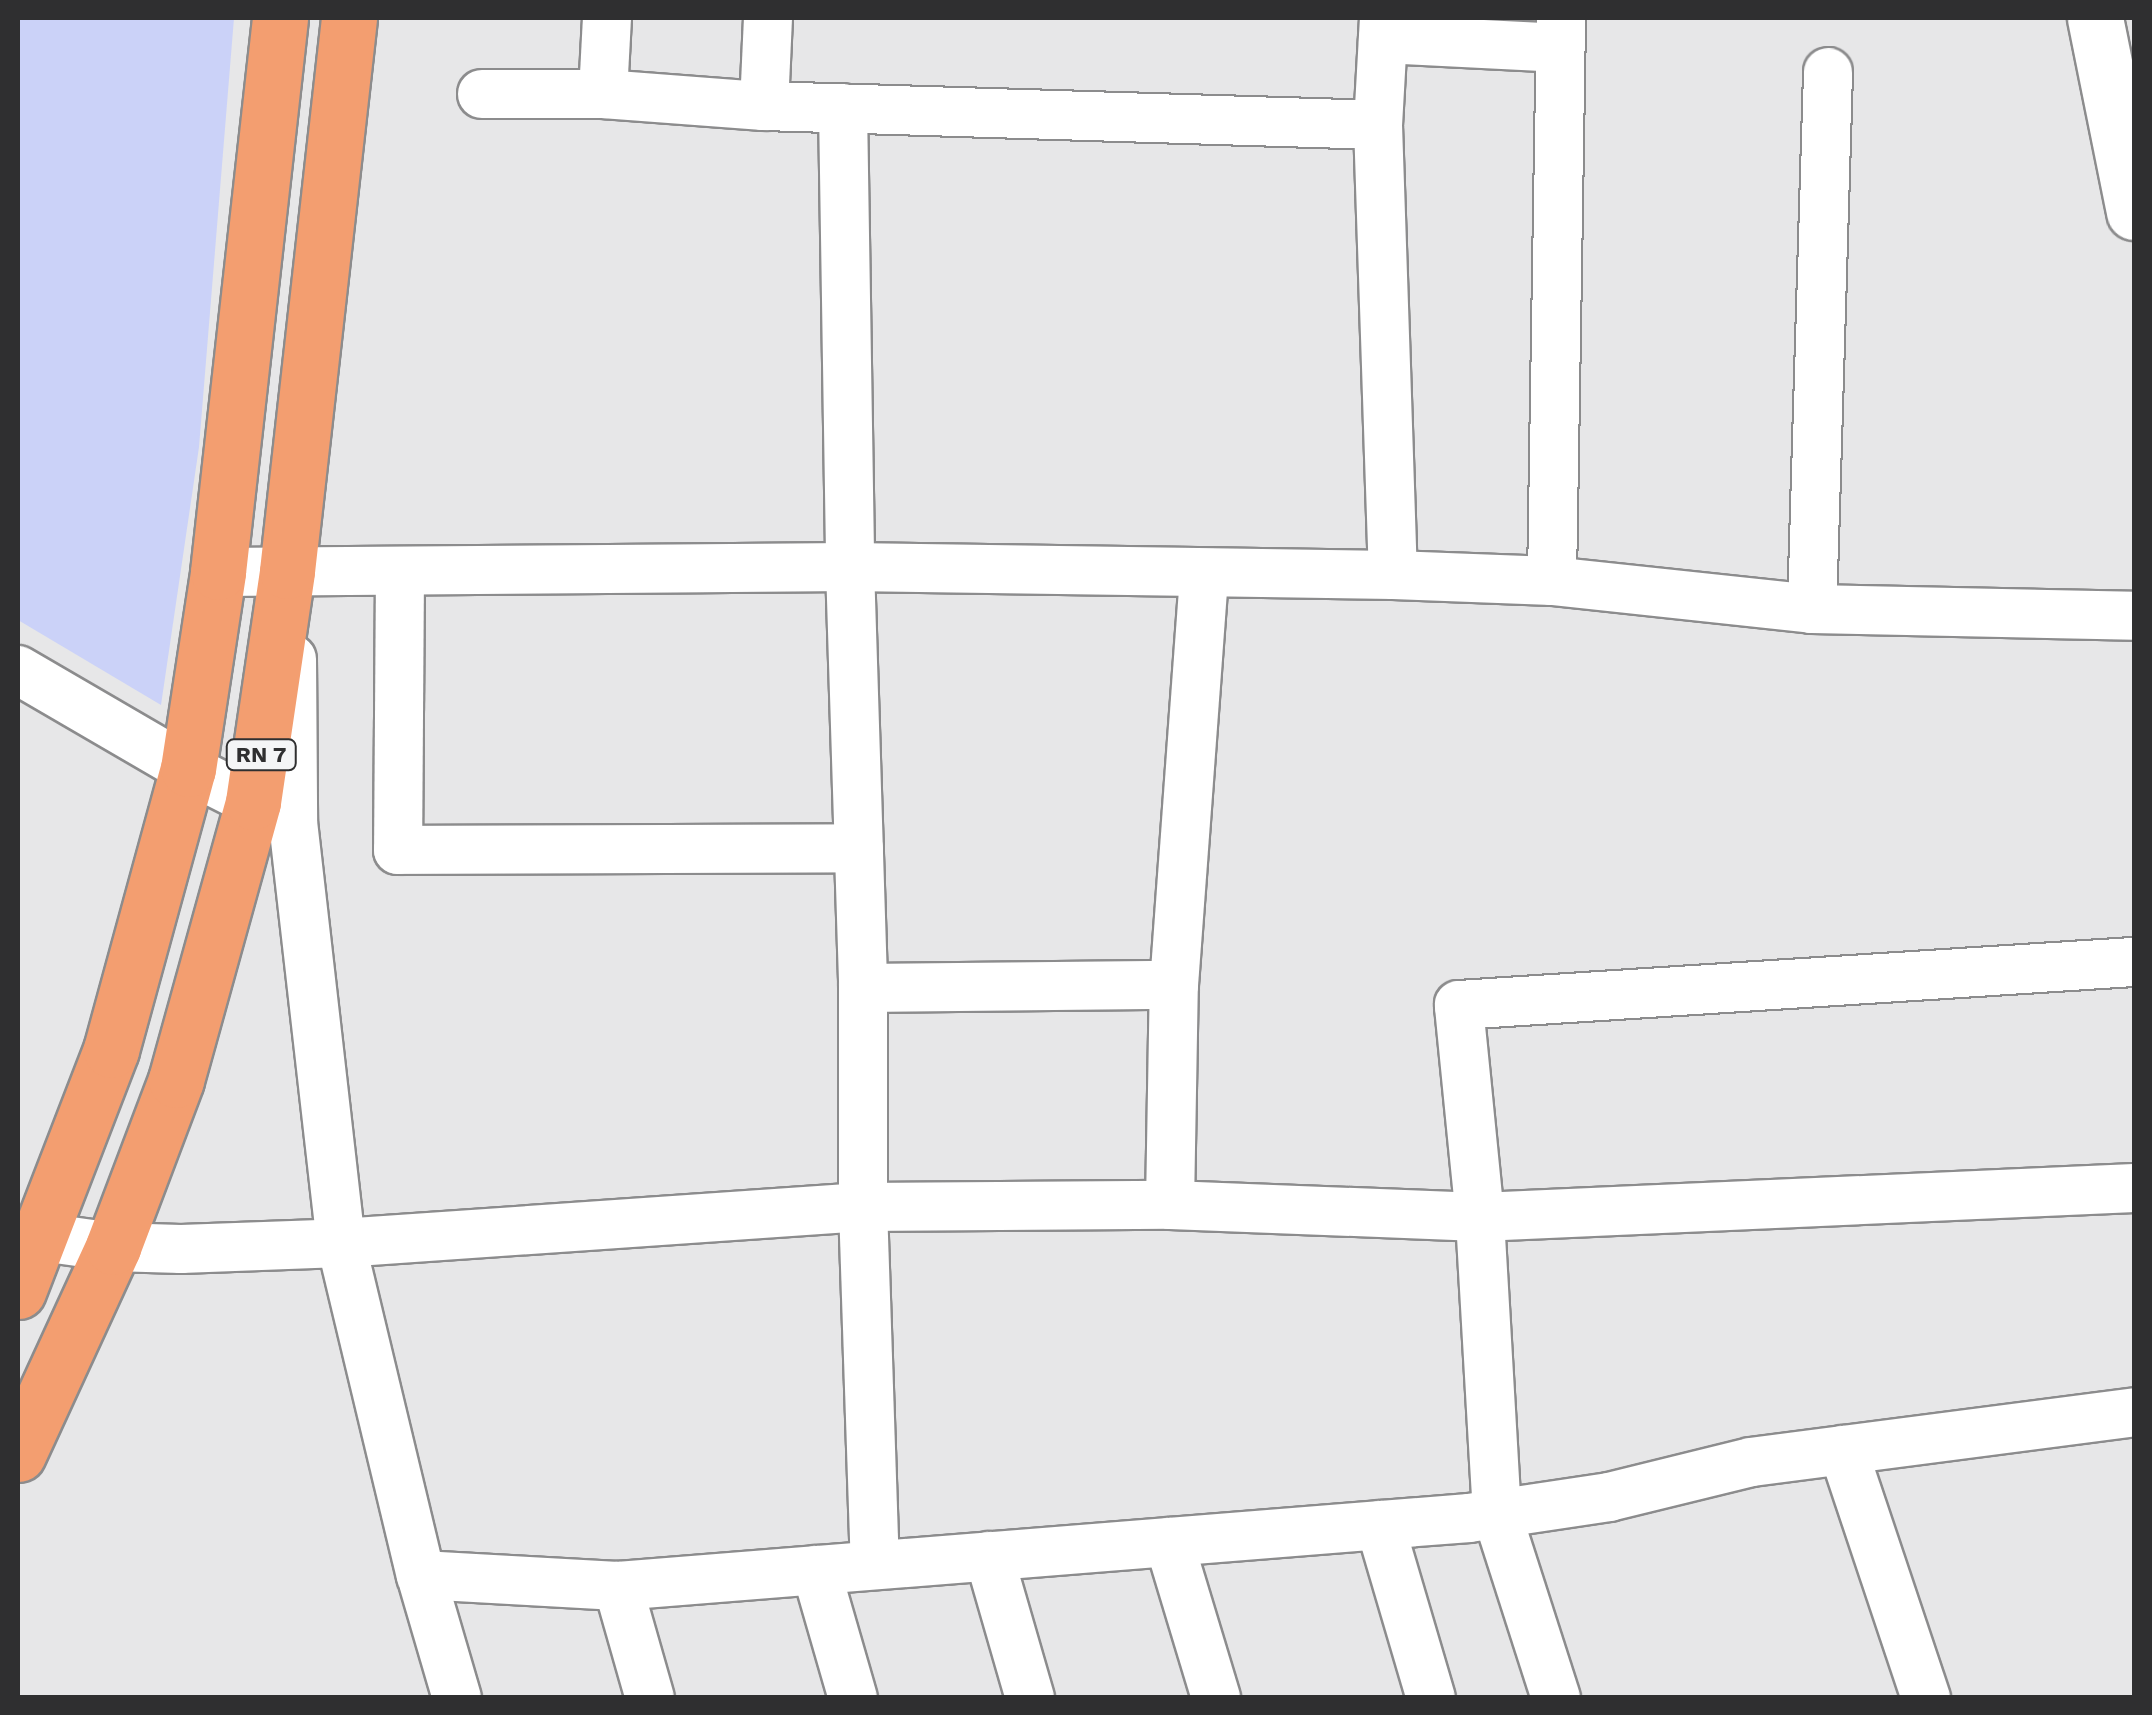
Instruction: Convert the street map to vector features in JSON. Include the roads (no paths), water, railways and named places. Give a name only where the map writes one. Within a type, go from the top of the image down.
[{"type":"highway","points":[[277,42],[346,43]]},
{"type":"highway","name":"RN 7","points":[[18,1291],[111,1050],[188,768],[218,572],[277,42]]},
{"type":"highway","name":"RN 7","points":[[18,1454],[113,1247],[273,812],[287,570],[346,43]]},
{"type":"street","points":[[603,94],[608,18]]},
{"type":"street","points":[[764,106],[768,18]]},
{"type":"street","points":[[2096,18],[2134,212]]},
{"type":"street","points":[[1393,576],[1378,125],[1383,28],[1560,33],[1552,582]]},
{"type":"street","points":[[1812,609],[1828,72]]},
{"type":"street","points":[[482,94],[603,94],[764,106],[1378,125]]},
{"type":"street","points":[[843,108],[850,567],[863,988],[862,1207],[875,1566]]},
{"type":"street","points":[[218,572],[850,567],[1204,576],[1393,576],[1552,582],[1812,609],[2134,616]]},
{"type":"street","points":[[400,572],[398,850],[859,848]]},
{"type":"street","points":[[1170,1205],[1174,985],[1204,576]]},
{"type":"street","points":[[18,670],[273,812],[341,1243],[421,1575],[457,1698]]},
{"type":"street","points":[[1556,1698],[1497,1514],[1480,1217],[1459,1005],[2134,962]]},
{"type":"street","points":[[863,988],[1174,985]]},
{"type":"street","points":[[42,1237],[113,1247],[341,1243],[862,1207],[1170,1205],[1480,1217],[2134,1188]]},
{"type":"street","points":[[421,1575],[618,1586],[1497,1514],[1609,1497],[1751,1462],[2134,1412]]},
{"type":"street","points":[[1842,1450],[1921,1696]]},
{"type":"street","points":[[1380,1525],[1431,1698]]},
{"type":"street","points":[[1170,1542],[1216,1698]]},
{"type":"street","points":[[989,1556],[1030,1698]]},
{"type":"street","points":[[816,1570],[852,1698]]},
{"type":"street","points":[[618,1586],[650,1698]]}]
